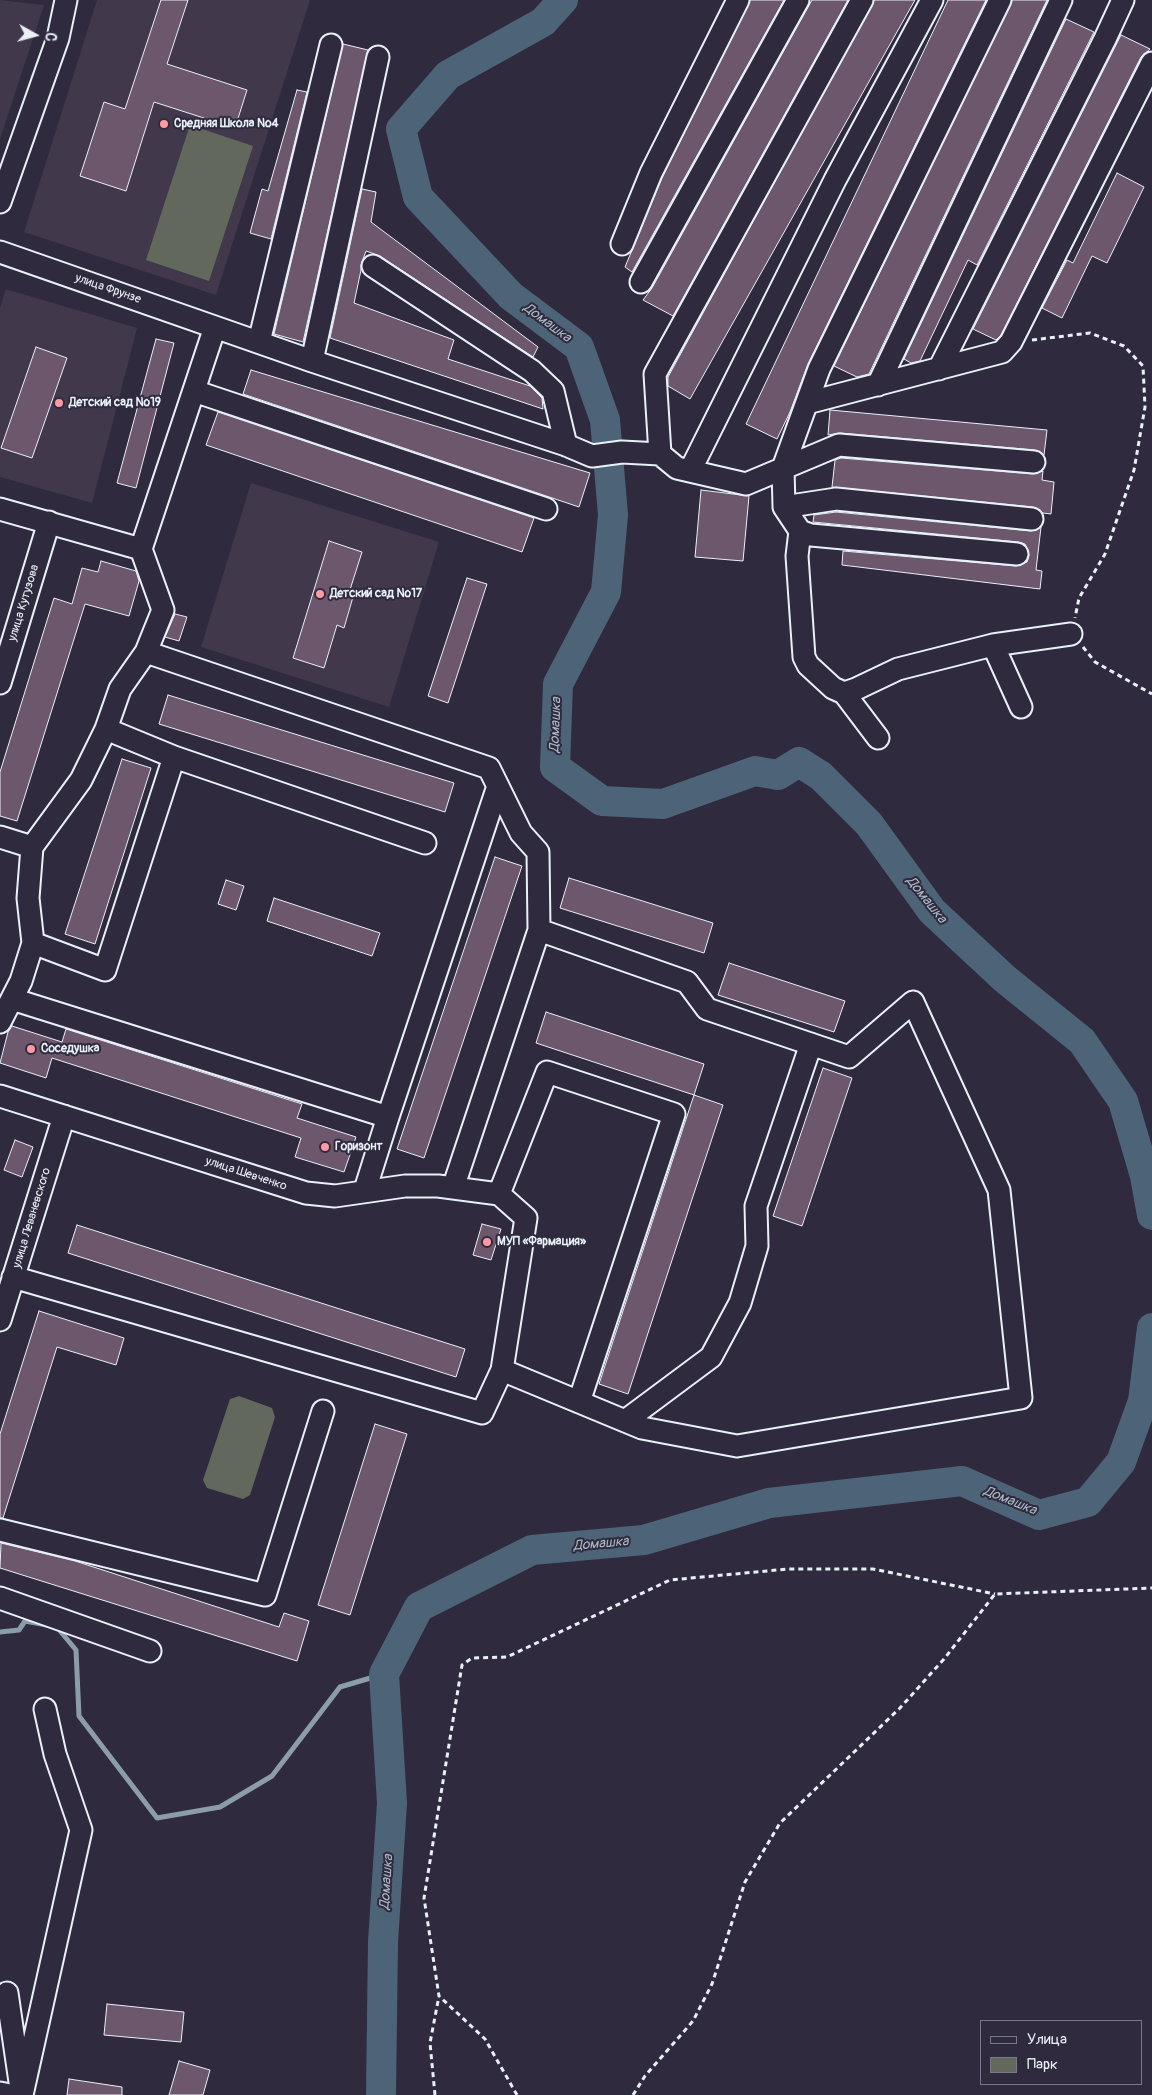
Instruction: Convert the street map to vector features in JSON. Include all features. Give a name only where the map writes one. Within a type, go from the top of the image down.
[{"type":"street","points":[[0,202],[58,38],[66,0]]},
{"type":"street","points":[[622,244],[651,173],[738,0]]},
{"type":"street","points":[[641,282],[798,0]]},
{"type":"street","points":[[862,0],[655,374],[660,454],[677,468],[746,484],[839,445],[1034,462]]},
{"type":"street","points":[[690,471],[835,180],[932,0]]},
{"type":"street","points":[[1000,0],[818,370],[783,468],[784,507],[800,531],[811,535],[1017,554]]},
{"type":"street","points":[[878,385],[1061,0]]},
{"type":"street","points":[[939,369],[1105,40],[1123,0]]},
{"type":"street","points":[[259,342],[331,45]]},
{"type":"street","points":[[312,361],[378,57]]},
{"type":"street","points":[[807,403],[1002,352],[1011,342],[1152,63]]},
{"type":"street","name":"улица Фрунзе","points":[[0,252],[312,361],[566,445],[592,456],[622,452],[660,454]]},
{"type":"street","points":[[373,266],[532,371],[552,391],[566,445]]},
{"type":"street","points":[[0,1022],[21,981],[33,943],[28,898],[32,847],[81,780],[106,729],[120,689],[146,652],[163,610],[141,548],[215,327]]},
{"type":"street","points":[[194,391],[546,509]]},
{"type":"street","points":[[784,507],[836,499],[1032,519]]},
{"type":"street","points":[[0,509],[141,548]]},
{"type":"street","name":"улица Кутузова","points":[[0,682],[48,522]]},
{"type":"street","points":[[800,531],[797,556],[804,657],[808,665],[833,688],[844,693],[878,738]]},
{"type":"street","points":[[844,693],[898,669],[993,645],[1071,634]]},
{"type":"street","points":[[993,645],[1021,707]]},
{"type":"street","points":[[146,652],[489,768],[521,833],[538,852],[540,930],[453,1188]]},
{"type":"street","points":[[106,729],[174,757],[425,843]]},
{"type":"street","points":[[33,943],[105,970],[174,757]]},
{"type":"street","points":[[365,1190],[498,786]]},
{"type":"street","points":[[0,837],[32,847]]},
{"type":"street","points":[[502,1370],[642,1428],[737,1446],[1021,1398],[999,1190],[913,1002],[849,1057],[707,1009],[687,982],[540,930]]},
{"type":"street","points":[[12,999],[388,1117]]},
{"type":"street","points":[[625,1421],[712,1357],[740,1302],[757,1246],[756,1206],[811,1044]]},
{"type":"street","points":[[13,1277],[482,1413],[502,1370],[526,1218],[499,1194],[546,1072],[674,1114],[579,1402]]},
{"type":"street","name":"улица Шевченко","points":[[0,1096],[306,1193],[335,1196],[365,1190],[405,1186],[453,1188],[499,1194]]},
{"type":"street","name":"улица Леваневского","points":[[0,1320],[64,1116]]},
{"type":"street","points":[[0,1530],[265,1595],[323,1411]]},
{"type":"street","points":[[0,1598],[150,1651]]},
{"type":"street","points":[[22,2095],[81,1830],[55,1754],[45,1709]]},
{"type":"street","points":[[7,1993],[22,2095]]},
{"type":"street","points":[[0,2093],[10,2095]]},
{"type":"path","points":[[1011,342],[1090,333],[1124,346],[1143,366],[1145,407],[1134,470],[1104,554],[1079,598],[1071,634],[1095,662],[1152,694]]},
{"type":"path","points":[[435,2095],[430,2043],[439,1996],[424,1898],[462,1665],[472,1658],[506,1657],[670,1580],[788,1569],[873,1569],[995,1594],[1152,1588]]},
{"type":"path","points":[[633,2095],[645,2076],[693,2020],[712,1984],[745,1882],[780,1823],[900,1708],[944,1659],[995,1594]]},
{"type":"path","points":[[439,1996],[485,2039],[517,2095]]},
{"type":"shaded area","points":[[0,0],[44,5],[0,139]]},
{"type":"shaded area","name":"Средняя Школа №4","points":[[97,0],[310,0],[216,295],[24,232]]},
{"type":"shaded area","name":"Детский сад №19","points":[[6,289],[137,328],[92,503],[0,477],[0,308]]},
{"type":"shaded area","name":"Детский сад №17","points":[[251,483],[439,542],[389,707],[201,647]]},
{"type":"green space","points":[[190,125],[253,146],[209,281],[146,260]]},
{"type":"green space","points":[[239,1396],[272,1408],[275,1417],[250,1495],[243,1499],[207,1488],[203,1480],[230,1399]]},
{"type":"building","points":[[161,0],[188,0],[167,64],[247,90],[235,128],[154,102],[126,191],[80,176],[104,102],[125,109]]},
{"type":"building","points":[[750,0],[784,0],[632,272],[625,267],[662,178]]},
{"type":"building","points":[[812,0],[848,0],[673,316],[643,300],[652,288]]},
{"type":"building","points":[[874,0],[915,0],[690,399],[668,386],[668,377]]},
{"type":"building","points":[[948,0],[986,0],[808,364],[790,412],[777,439],[746,424]]},
{"type":"building","points":[[1012,0],[1047,0],[869,374],[857,377],[834,366]]},
{"type":"building","points":[[1066,19],[1094,32],[977,265],[968,260],[920,361],[911,363],[904,359]]},
{"type":"building","points":[[1121,35],[1150,49],[1141,57],[1001,335],[996,340],[973,329]]},
{"type":"building","points":[[343,44],[368,50],[303,342],[274,334]]},
{"type":"building","points":[[297,90],[307,92],[271,239],[250,233],[262,189],[268,191]]},
{"type":"building","points":[[1117,173],[1144,187],[1107,263],[1092,256],[1062,318],[1042,308],[1067,260],[1073,263]]},
{"type":"building","points":[[362,189],[376,192],[371,222],[538,347],[533,357],[380,256],[366,251],[361,265],[354,303],[454,340],[448,359],[530,386],[542,398],[543,409],[330,338]]},
{"type":"building","points":[[156,339],[174,343],[136,488],[117,483]]},
{"type":"building","points":[[36,347],[67,358],[32,458],[1,448]]},
{"type":"building","points":[[251,370],[590,473],[579,507],[243,394]]},
{"type":"building","points":[[830,410],[1047,430],[1044,455],[1035,450],[840,433],[828,435]]},
{"type":"building","points":[[218,412],[534,518],[522,552],[206,445]]},
{"type":"building","points":[[841,458],[1033,474],[1043,471],[1042,480],[1054,482],[1051,514],[1043,513],[1033,507],[832,487],[835,460]]},
{"type":"building","points":[[701,490],[749,496],[743,561],[695,557]]},
{"type":"building","points":[[836,512],[1031,531],[1041,527],[1036,570],[1042,571],[1040,589],[842,565],[843,551],[1016,566],[1027,562],[1029,555],[1025,544],[1018,542],[813,522],[814,515]]},
{"type":"building","points":[[329,541],[362,552],[348,596],[353,597],[344,628],[337,625],[324,668],[293,658]]},
{"type":"building","points":[[101,561],[136,571],[139,581],[129,616],[85,604],[17,821],[0,816],[0,772],[54,598],[72,604],[82,568],[98,572]]},
{"type":"building","points":[[467,578],[487,584],[448,703],[428,696]]},
{"type":"building","points":[[175,614],[187,617],[179,641],[165,637]]},
{"type":"building","points":[[168,695],[454,783],[445,812],[159,724]]},
{"type":"building","points":[[122,759],[151,768],[95,944],[65,934]]},
{"type":"building","points":[[495,857],[522,866],[424,1158],[397,1149]]},
{"type":"building","points":[[569,878],[713,923],[704,953],[560,908]]},
{"type":"building","points":[[226,880],[244,886],[236,910],[218,904]]},
{"type":"building","points":[[274,898],[380,933],[372,956],[267,921]]},
{"type":"building","points":[[729,963],[845,1001],[834,1032],[718,995]]},
{"type":"building","points":[[546,1012],[704,1064],[694,1095],[536,1043]]},
{"type":"building","points":[[12,1026],[62,1042],[66,1029],[302,1104],[297,1118],[356,1137],[344,1172],[295,1157],[301,1138],[52,1058],[46,1078],[0,1063],[8,1032]]},
{"type":"building","points":[[823,1068],[852,1078],[802,1226],[773,1216]]},
{"type":"building","points":[[694,1095],[723,1105],[628,1394],[599,1384]]},
{"type":"building","points":[[15,1140],[33,1147],[22,1177],[4,1170]]},
{"type":"building","name":"МУП «Фармация»","points":[[482,1224],[501,1229],[491,1260],[473,1255]]},
{"type":"building","points":[[77,1225],[465,1349],[456,1377],[68,1253]]},
{"type":"building","points":[[39,1311],[124,1338],[116,1365],[57,1347],[3,1518],[0,1518],[0,1434]]},
{"type":"building","points":[[375,1424],[407,1434],[350,1615],[318,1605]]},
{"type":"building","points":[[1,1543],[75,1561],[279,1627],[284,1613],[309,1621],[297,1661],[0,1568]]},
{"type":"building","points":[[107,2004],[184,2012],[181,2042],[104,2035]]},
{"type":"building","points":[[179,2061],[210,2070],[203,2095],[169,2095]]},
{"type":"building","points":[[69,2079],[122,2087],[122,2095],[67,2095]]},
{"type":"waterway","name":"Домашка","points":[[563,0],[543,22],[448,75],[401,129],[418,197],[511,296],[579,347],[605,420],[613,515],[606,592],[558,684],[555,767],[602,801],[663,804],[755,771],[778,775],[799,762],[821,776],[869,824],[932,911],[1005,979],[1082,1041],[1123,1101],[1145,1176],[1152,1215]]},
{"type":"waterway","name":"Домашка","points":[[381,2095],[383,1942],[392,1803],[384,1674],[419,1607],[532,1550],[644,1540],[769,1503],[962,1481],[1039,1515],[1088,1502],[1121,1462],[1143,1401],[1152,1328]]},
{"type":"waterway","points":[[0,1632],[19,1630],[25,1621],[47,1625]]},
{"type":"waterway","points":[[56,1626],[76,1650],[79,1716],[157,1818],[220,1807],[272,1776],[340,1687],[384,1674]]},
{"type":"place","name":"Средняя Школа №4","points":[[164,124]]},
{"type":"place","name":"Детский сад №19","points":[[59,403]]},
{"type":"place","name":"Детский сад №17","points":[[320,594]]},
{"type":"place","name":"Соседушка","points":[[31,1049]]},
{"type":"place","name":"Горизонт","points":[[325,1147]]},
{"type":"place","name":"МУП «Фармация»","points":[[487,1242]]}]
